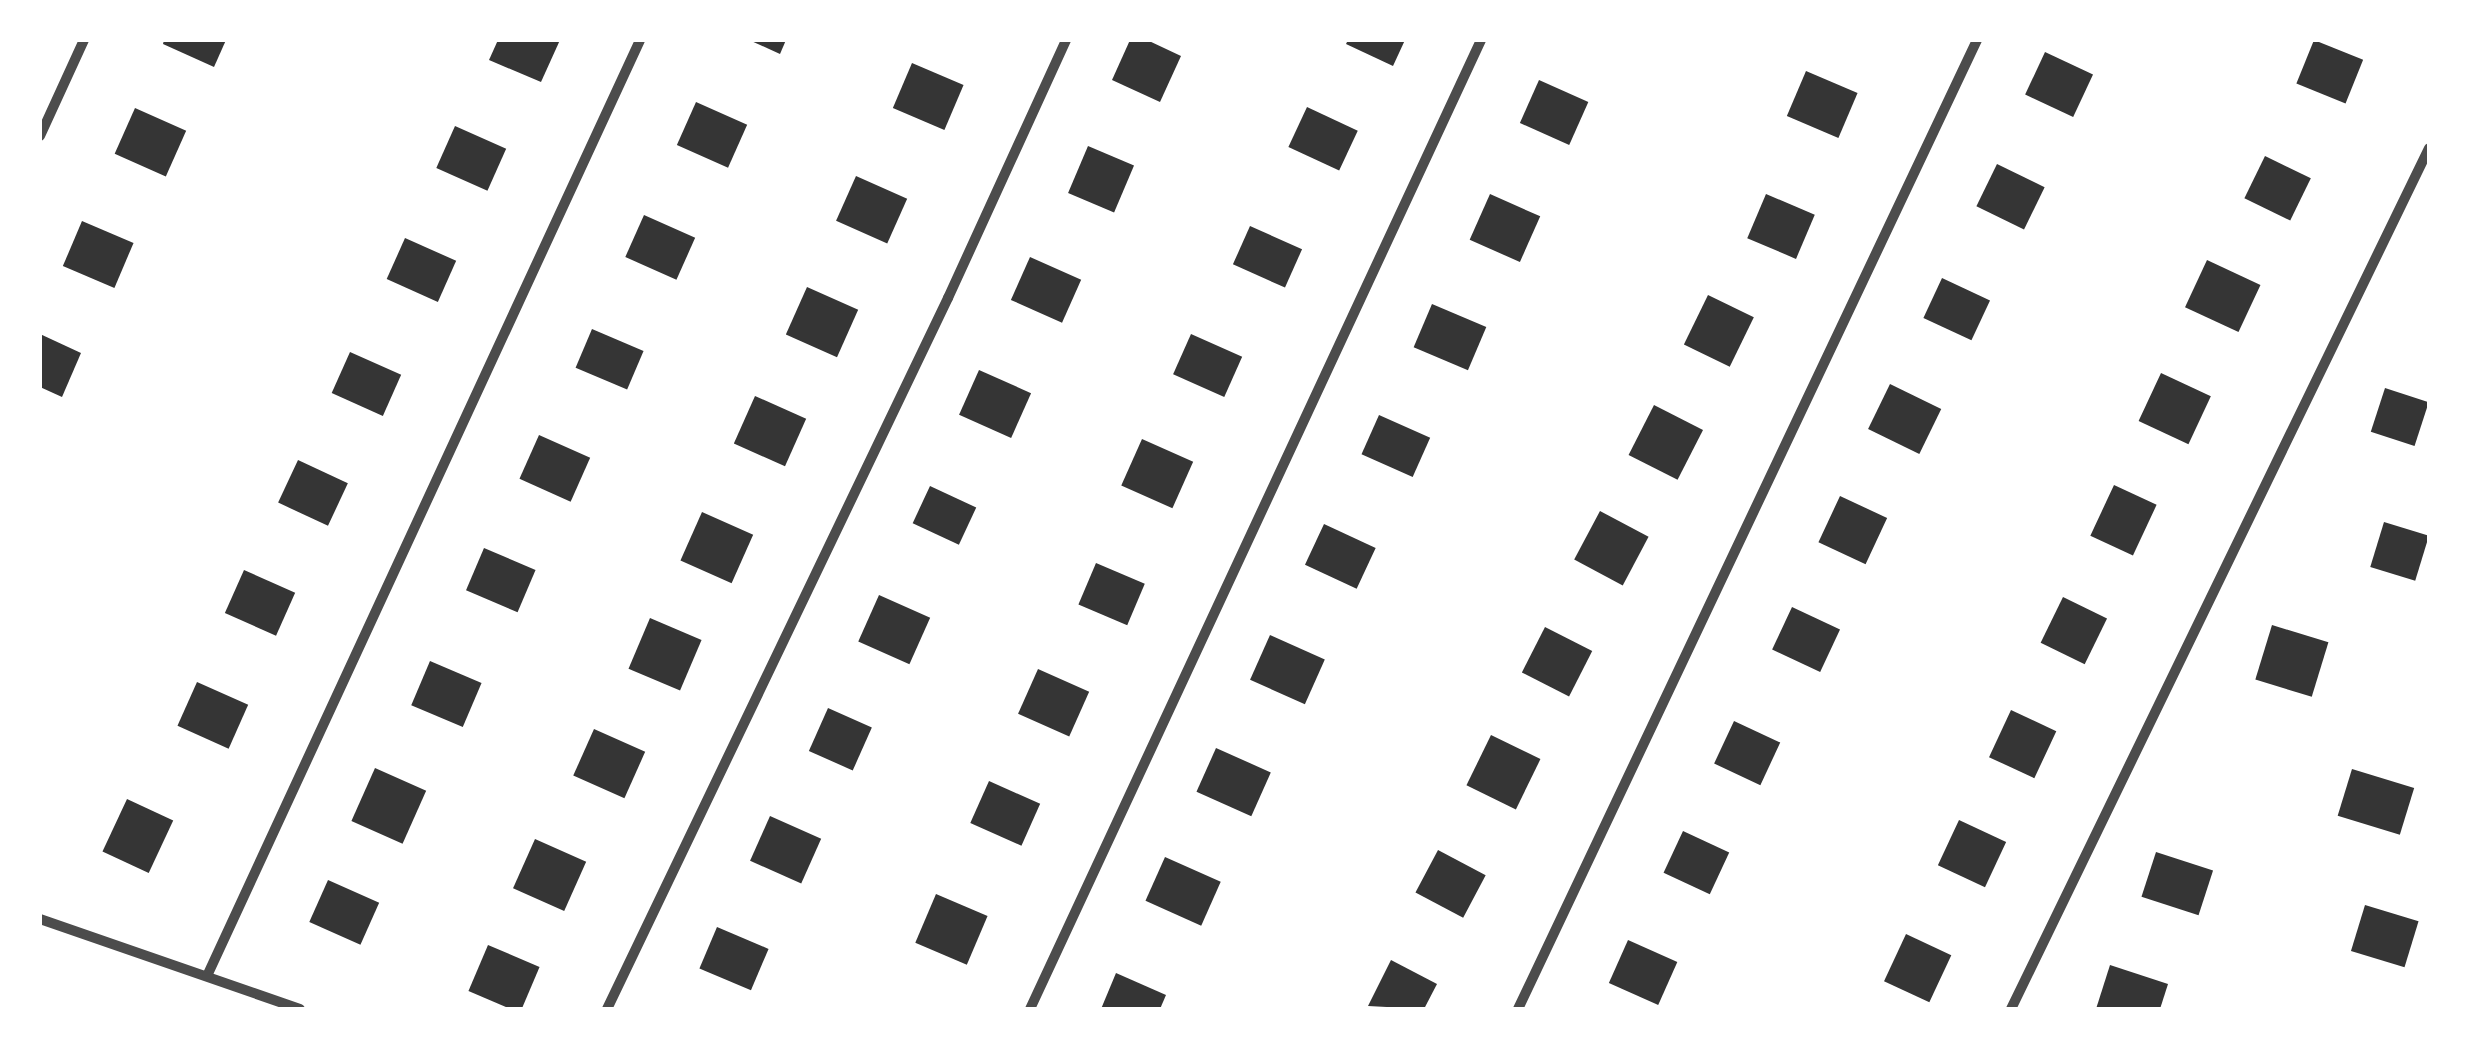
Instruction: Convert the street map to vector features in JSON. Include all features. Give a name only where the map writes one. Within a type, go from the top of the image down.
[{"type":"street","points":[[40,136],[84,40]]},
{"type":"street","points":[[207,976],[640,40]]},
{"type":"street","points":[[607,1009],[948,298],[1066,40]]},
{"type":"street","points":[[1030,1009],[1481,40]]},
{"type":"street","points":[[1518,1009],[1977,40]]},
{"type":"street","points":[[2011,1009],[2429,148]]},
{"type":"street","points":[[40,919],[300,1009]]},
{"type":"building","points":[[164,40],[226,40],[214,67],[163,44]]},
{"type":"building","points":[[498,40],[560,40],[541,82],[489,60]]},
{"type":"building","points":[[749,40],[786,40],[780,54]]},
{"type":"building","points":[[1130,40],[1147,40],[1181,56],[1160,102],[1112,80]]},
{"type":"building","points":[[1348,40],[1405,40],[1393,66],[1346,44]]},
{"type":"building","points":[[2314,40],[2363,60],[2346,103],[2296,84]]},
{"type":"building","points":[[2045,52],[2093,74],[2073,117],[2025,95]]},
{"type":"building","points":[[912,63],[964,85],[944,130],[893,108]]},
{"type":"building","points":[[1806,71],[1858,93],[1838,138],[1787,116]]},
{"type":"building","points":[[1539,80],[1588,102],[1569,145],[1520,123]]},
{"type":"building","points":[[696,102],[747,125],[728,168],[677,145]]},
{"type":"building","points":[[1307,107],[1358,131],[1339,171],[1288,147]]},
{"type":"building","points":[[135,108],[186,131],[166,176],[115,154]]},
{"type":"building","points":[[455,126],[506,149],[487,191],[436,168]]},
{"type":"building","points":[[1088,146],[1134,166],[1114,212],[1068,193]]},
{"type":"building","points":[[2265,156],[2311,178],[2290,221],[2244,198]]},
{"type":"building","points":[[1997,164],[2045,187],[2024,229],[1976,206]]},
{"type":"building","points":[[856,176],[907,199],[887,244],[836,221]]},
{"type":"building","points":[[1490,194],[1540,216],[1520,262],[1470,240]]},
{"type":"building","points":[[1766,194],[1815,215],[1796,259],[1747,238]]},
{"type":"building","points":[[644,215],[695,238],[676,280],[625,257]]},
{"type":"building","points":[[82,221],[134,243],[114,288],[63,266]]},
{"type":"building","points":[[1250,226],[1302,249],[1285,288],[1233,264]]},
{"type":"building","points":[[405,238],[456,261],[438,302],[387,279]]},
{"type":"building","points":[[1030,257],[1081,280],[1062,323],[1011,300]]},
{"type":"building","points":[[2207,260],[2260,285],[2238,332],[2185,307]]},
{"type":"building","points":[[1942,278],[1990,300],[1971,340],[1923,318]]},
{"type":"building","points":[[807,287],[858,310],[837,357],[786,335]]},
{"type":"building","points":[[1708,295],[1754,317],[1730,367],[1684,344]]},
{"type":"building","points":[[1432,304],[1486,327],[1468,370],[1414,347]]},
{"type":"building","points":[[592,329],[644,351],[627,390],[576,368]]},
{"type":"building","points":[[40,334],[81,353],[62,397],[40,387]]},
{"type":"building","points":[[1191,334],[1242,357],[1224,397],[1173,374]]},
{"type":"building","points":[[350,352],[401,375],[383,416],[332,393]]},
{"type":"building","points":[[979,370],[1031,393],[1011,438],[959,415]]},
{"type":"building","points":[[2161,373],[2211,396],[2188,444],[2139,421]]},
{"type":"building","points":[[1890,384],[1941,409],[1919,454],[1868,429]]},
{"type":"building","points":[[2385,388],[2429,402],[2415,446],[2371,432]]},
{"type":"building","points":[[755,396],[806,419],[785,466],[734,444]]},
{"type":"building","points":[[1654,405],[1703,430],[1678,480],[1629,455]]},
{"type":"building","points":[[1379,415],[1430,438],[1413,477],[1362,454]]},
{"type":"building","points":[[539,435],[590,458],[571,502],[519,479]]},
{"type":"building","points":[[1142,439],[1193,462],[1172,508],[1121,486]]},
{"type":"building","points":[[298,460],[348,483],[328,526],[278,503]]},
{"type":"building","points":[[2114,485],[2157,505],[2133,556],[2090,536]]},
{"type":"building","points":[[930,486],[976,508],[959,545],[913,523]]},
{"type":"building","points":[[1840,496],[1887,518],[1866,564],[1818,542]]},
{"type":"building","points":[[1600,511],[1649,537],[1623,585],[1574,560]]},
{"type":"building","points":[[702,512],[753,535],[732,583],[680,560]]},
{"type":"building","points":[[2384,522],[2429,536],[2415,581],[2370,567]]},
{"type":"building","points":[[1324,524],[1376,548],[1357,589],[1305,565]]},
{"type":"building","points":[[484,548],[536,570],[518,612],[466,590]]},
{"type":"building","points":[[1096,563],[1145,584],[1127,625],[1078,604]]},
{"type":"building","points":[[244,570],[295,593],[276,636],[225,613]]},
{"type":"building","points":[[879,595],[930,618],[909,664],[858,642]]},
{"type":"building","points":[[2063,597],[2107,618],[2085,664],[2041,643]]},
{"type":"building","points":[[1792,607],[1840,629],[1820,672],[1772,650]]},
{"type":"building","points":[[650,618],[702,640],[680,691],[629,669]]},
{"type":"building","points":[[2272,625],[2328,642],[2312,697],[2255,680]]},
{"type":"building","points":[[1545,627],[1592,651],[1569,697],[1522,672]]},
{"type":"building","points":[[1270,635],[1325,659],[1305,704],[1250,680]]},
{"type":"building","points":[[430,661],[482,683],[463,727],[411,705]]},
{"type":"building","points":[[1038,669],[1089,692],[1069,737],[1018,714]]},
{"type":"building","points":[[197,682],[248,705],[229,749],[177,726]]},
{"type":"building","points":[[828,708],[872,728],[853,770],[809,751]]},
{"type":"building","points":[[2011,710],[2056,731],[2034,778],[1989,757]]},
{"type":"building","points":[[1734,721],[1780,743],[1760,785],[1714,764]]},
{"type":"building","points":[[594,729],[645,752],[624,798],[573,776]]},
{"type":"building","points":[[1491,735],[1540,759],[1516,809],[1466,785]]},
{"type":"building","points":[[1216,748],[1271,772],[1251,816],[1196,792]]},
{"type":"building","points":[[375,768],[426,791],[403,844],[351,821]]},
{"type":"building","points":[[2352,769],[2414,788],[2400,835],[2338,816]]},
{"type":"building","points":[[989,781],[1040,804],[1021,846],[970,823]]},
{"type":"building","points":[[127,799],[173,821],[149,873],[102,852]]},
{"type":"building","points":[[770,816],[821,839],[801,884],[750,861]]},
{"type":"building","points":[[1959,820],[2006,842],[1985,887],[1938,865]]},
{"type":"building","points":[[1683,831],[1729,853],[1710,894],[1664,873]]},
{"type":"building","points":[[535,839],[586,862],[564,911],[513,888]]},
{"type":"building","points":[[1438,850],[1486,875],[1463,918],[1415,892]]},
{"type":"building","points":[[2156,852],[2213,871],[2199,915],[2141,897]]},
{"type":"building","points":[[1165,857],[1221,882],[1201,926],[1145,901]]},
{"type":"building","points":[[328,880],[379,903],[360,945],[309,922]]},
{"type":"building","points":[[936,894],[988,916],[967,965],[915,943]]},
{"type":"building","points":[[2365,905],[2419,921],[2405,967],[2351,951]]},
{"type":"building","points":[[717,927],[769,949],[751,990],[699,968]]},
{"type":"building","points":[[1906,934],[1951,955],[1929,1002],[1884,981]]},
{"type":"building","points":[[1628,940],[1677,962],[1658,1005],[1609,983]]},
{"type":"building","points":[[488,945],[540,967],[522,1009],[511,1009],[468,991]]},
{"type":"building","points":[[1391,960],[1437,984],[1424,1009],[1368,1006]]},
{"type":"building","points":[[2110,965],[2168,984],[2160,1009],[2096,1009]]},
{"type":"building","points":[[1116,973],[1166,995],[1160,1009],[1101,1009]]}]
